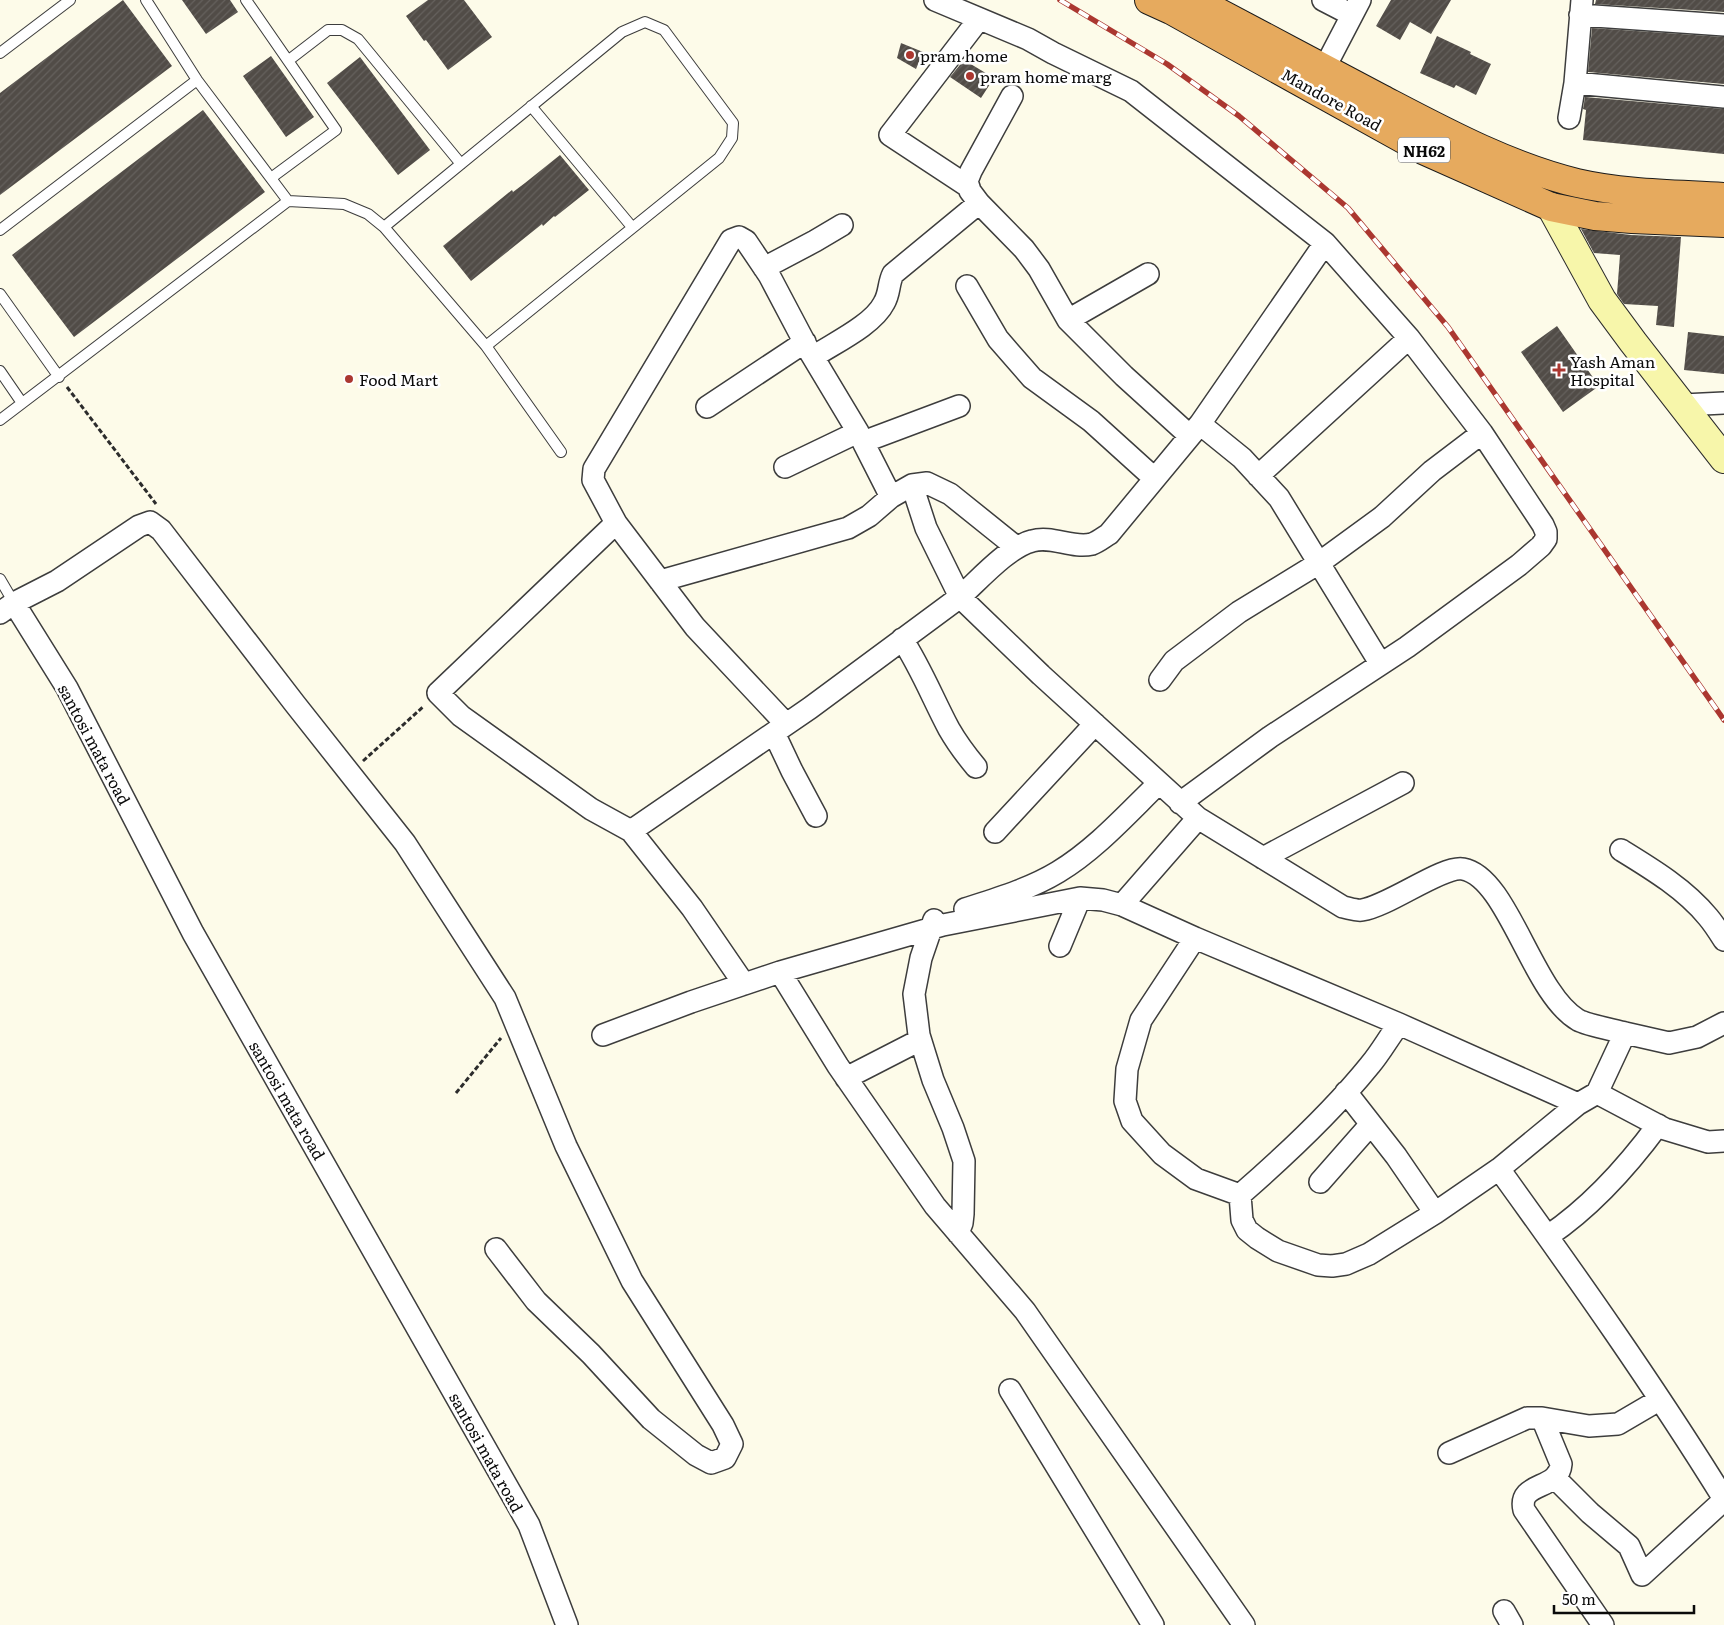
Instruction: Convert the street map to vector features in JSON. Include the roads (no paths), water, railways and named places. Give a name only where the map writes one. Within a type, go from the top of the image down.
[{"type":"highway","name":"Mandore Road","points":[[1149,0],[1424,150],[1551,207],[1595,216],[1632,220],[1724,223]]},
{"type":"highway","name":"Mandore Road","points":[[1195,0],[1430,124],[1504,160],[1579,183],[1648,193],[1724,197]]},
{"type":"main road","points":[[1551,207],[1602,300],[1724,459]]},
{"type":"street","points":[[935,0],[1028,39],[1131,91],[1324,243],[1408,338],[1482,432],[1544,525],[1546,539],[1541,546],[1519,565],[1407,647],[1270,737],[1180,803]]},
{"type":"street","points":[[1322,0],[1356,8],[1324,69]]},
{"type":"street","points":[[1570,118],[1575,83],[1581,7],[1724,25]]},
{"type":"street","points":[[979,19],[890,136],[974,195],[1024,249],[1039,269],[1068,320],[1124,376],[1195,430],[1242,458],[1279,498],[1380,663]]},
{"type":"street","points":[[1575,83],[1724,97]]},
{"type":"street","points":[[974,195],[967,181],[1012,96]]},
{"type":"street","points":[[706,407],[809,350],[871,320],[886,300],[889,283],[894,274],[974,195]]},
{"type":"street","points":[[764,268],[815,242],[842,225]]},
{"type":"street","points":[[816,816],[792,771],[780,728],[695,627],[616,524],[593,480],[594,469],[731,240],[739,238],[746,241],[764,268],[809,350],[861,437],[891,497]]},
{"type":"street","points":[[631,831],[780,728],[960,597],[1016,547],[1033,540],[1046,539],[1077,546],[1094,544],[1109,534],[1195,430],[1324,243]]},
{"type":"street","points":[[1068,320],[1148,274]]},
{"type":"street","points":[[967,286],[998,339],[1032,378],[1091,421],[1154,478]]},
{"type":"street","points":[[1258,476],[1408,338]]},
{"type":"street","points":[[1683,405],[1724,403]]},
{"type":"street","points":[[785,467],[861,437],[959,406]]},
{"type":"street","points":[[1160,680],[1174,661],[1240,612],[1319,563],[1382,517],[1432,471],[1482,432]]},
{"type":"street","points":[[660,582],[848,528],[869,516],[891,497],[912,485],[927,483],[950,494],[1016,547]]},
{"type":"street","points":[[912,485],[926,528],[960,597],[1198,818],[1343,907],[1360,910],[1378,906],[1444,872],[1462,868],[1478,874],[1494,892],[1554,998],[1578,1020],[1669,1043],[1697,1037],[1724,1023]]},
{"type":"street","points":[[7,608],[57,581],[139,526],[150,522],[161,530],[405,843],[504,998],[533,1063],[566,1146],[632,1281],[723,1424],[732,1444],[726,1458],[712,1462],[696,1455],[652,1419],[591,1354],[536,1300],[496,1249]]},
{"type":"street","points":[[616,524],[438,693],[461,716],[591,809],[631,831],[692,908],[744,984]]},
{"type":"street","name":"santosi mata road","points":[[7,608],[67,688],[193,933],[528,1525],[567,1625]]},
{"type":"street","points":[[902,639],[924,675],[949,729],[976,767]]},
{"type":"street","points":[[995,832],[1095,724]]},
{"type":"street","points":[[958,1233],[963,1214],[964,1161],[954,1128],[933,1080],[920,1040],[914,994],[921,958],[934,919],[1009,895],[1058,873],[1092,847],[1159,783]]},
{"type":"street","points":[[1263,858],[1403,783]]},
{"type":"street","points":[[1122,905],[1198,818]]},
{"type":"street","points":[[1621,850],[1647,866],[1691,898],[1709,918],[1724,940]]},
{"type":"street","points":[[1060,946],[1080,898]]},
{"type":"street","points":[[603,1035],[780,972],[932,928],[1080,898],[1103,900],[1122,905],[1195,938],[1399,1024],[1578,1104]]},
{"type":"street","points":[[1195,938],[1141,1020],[1127,1069],[1125,1101],[1132,1121],[1162,1154],[1196,1179],[1240,1195]]},
{"type":"street","points":[[780,972],[846,1078],[935,1206],[1025,1311],[1244,1625]]},
{"type":"street","points":[[1240,1195],[1268,1170],[1346,1092],[1371,1064],[1399,1024]]},
{"type":"street","points":[[1240,1195],[1242,1220],[1247,1230],[1278,1251],[1318,1264],[1332,1266],[1346,1264],[1369,1254],[1436,1213],[1500,1169],[1578,1104],[1597,1093],[1626,1033]]},
{"type":"street","points":[[846,1078],[920,1040]]},
{"type":"street","points":[[1346,1092],[1436,1213]]},
{"type":"street","points":[[1597,1093],[1665,1129],[1708,1142],[1724,1141]]},
{"type":"street","points":[[1320,1182],[1371,1124]]},
{"type":"street","points":[[1548,1236],[1590,1202],[1632,1159],[1658,1125]]},
{"type":"street","points":[[1500,1169],[1681,1430],[1724,1500],[1642,1575],[1629,1546],[1590,1513],[1555,1478]]},
{"type":"street","points":[[1010,1390],[1153,1625]]},
{"type":"street","points":[[1449,1453],[1526,1418],[1542,1418],[1589,1426],[1618,1424],[1660,1400]]},
{"type":"street","points":[[1542,1418],[1561,1464],[1560,1472],[1555,1478],[1527,1493],[1522,1503],[1524,1510],[1603,1625]]},
{"type":"lane","points":[[0,53],[70,0]]},
{"type":"lane","points":[[146,0],[197,80],[288,201]]},
{"type":"lane","points":[[246,0],[336,130],[271,178]]},
{"type":"lane","points":[[384,226],[622,32],[645,22],[664,30],[734,123],[732,138],[718,158],[486,346]]},
{"type":"lane","points":[[289,60],[328,30],[342,30],[358,39],[461,164]]},
{"type":"lane","points":[[0,230],[197,80]]},
{"type":"lane","points":[[531,106],[632,228]]},
{"type":"lane","points":[[0,420],[288,201],[344,204],[368,214],[384,226],[486,346],[561,452]]},
{"type":"lane","points":[[0,294],[59,377]]},
{"type":"lane","points":[[0,372],[22,403]]},
{"type":"lane","name":"santosi mata road","points":[[0,579],[7,608]]},
{"type":"railway","points":[[1060,0],[1167,64],[1239,116],[1348,208],[1448,327],[1724,720]]},
{"type":"place","name":"pram home","points":[[910,55]]},
{"type":"place","name":"pram home marg","points":[[970,76]]},
{"type":"place","name":"Yash Aman Hospital","points":[[1559,370]]},
{"type":"place","name":"Food Mart","points":[[349,379]]}]
